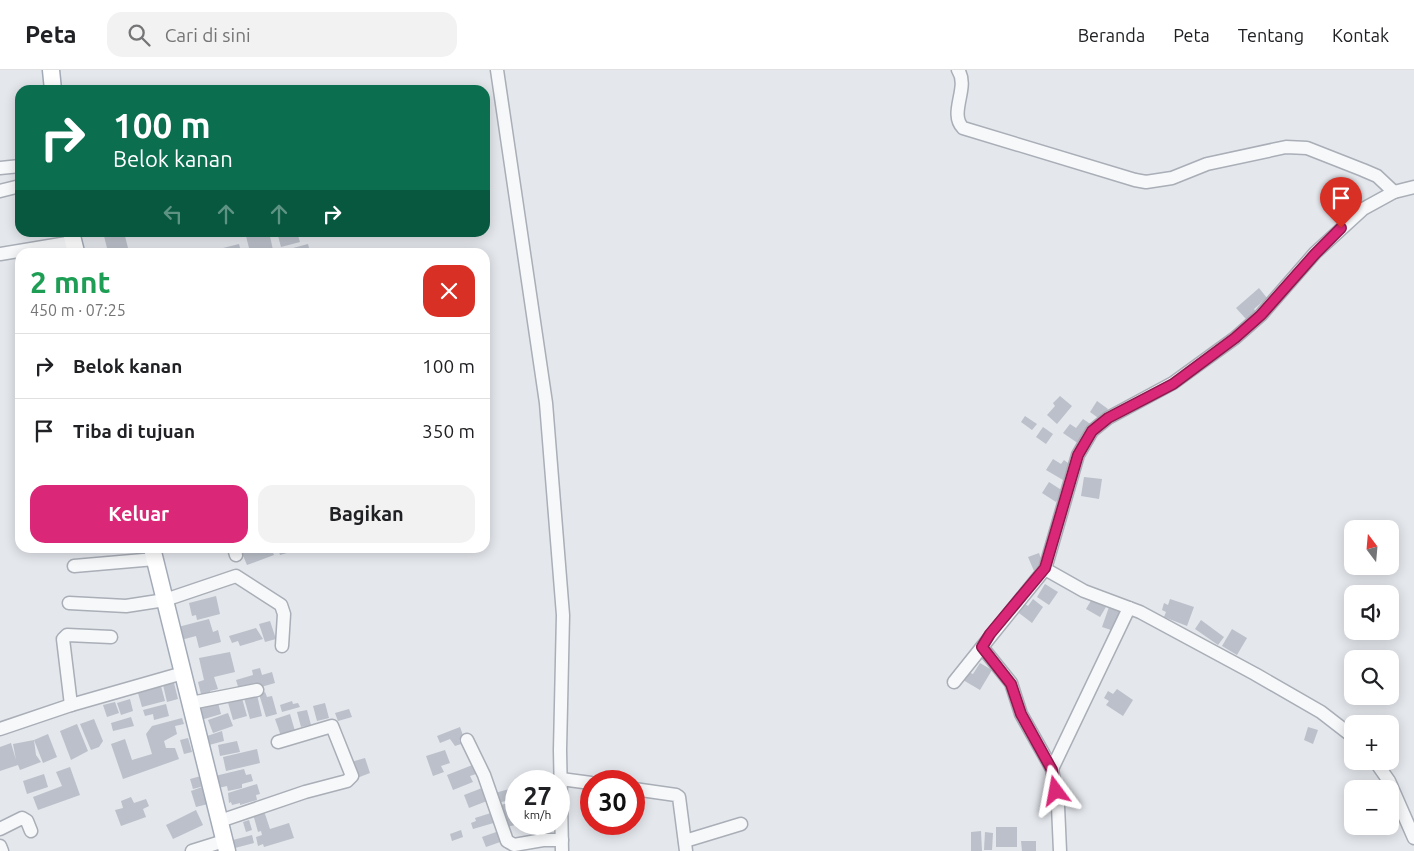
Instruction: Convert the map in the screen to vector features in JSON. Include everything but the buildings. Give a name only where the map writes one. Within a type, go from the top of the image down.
[{"type":"main road","points":[[51,70],[52,85]]},
{"type":"main road","points":[[153,554],[225,846]]},
{"type":"street","points":[[498,70],[546,403],[563,615],[561,770]]},
{"type":"street","points":[[958,70],[962,83],[957,118],[963,128],[1135,180],[1146,182],[1164,180],[1207,164],[1286,147],[1307,148],[1363,170],[1377,176],[1394,192]]},
{"type":"street","points":[[0,168],[15,166]]},
{"type":"street","points":[[0,191],[15,187]]},
{"type":"street","points":[[954,682],[990,634],[1045,568],[1078,455],[1092,431],[1108,418],[1173,384],[1235,338],[1261,315],[1315,254],[1363,209],[1394,192],[1414,187]]},
{"type":"street","points":[[36,248],[73,242]]},
{"type":"street","points":[[0,254],[15,252]]},
{"type":"street","points":[[74,566],[153,554]]},
{"type":"street","points":[[1045,568],[1084,591],[1129,608],[1271,684],[1322,712],[1344,730]]},
{"type":"street","points":[[69,603],[126,606],[165,600],[230,577],[241,578],[281,605],[284,614],[282,646]]},
{"type":"street","points":[[1052,770],[1129,608]]},
{"type":"street","points":[[71,705],[63,638],[67,635],[111,637]]},
{"type":"street","points":[[982,647],[1011,684],[1021,714],[1052,770],[1058,806],[1060,851]]},
{"type":"street","points":[[0,729],[71,705],[183,673]]},
{"type":"street","points":[[191,703],[257,690]]},
{"type":"street","points":[[220,821],[350,779],[351,775],[332,726],[278,742]]},
{"type":"street","points":[[467,740],[484,775],[509,843],[518,845],[543,840],[562,845]]},
{"type":"street","points":[[1381,770],[1389,781],[1414,838]]},
{"type":"street","points":[[645,791],[676,795],[685,846],[741,824]]},
{"type":"street","points":[[0,828],[22,818],[27,821],[31,831]]},
{"type":"street","points":[[0,846],[2,851]]},
{"type":"street","points":[[192,851],[225,846]]},
{"type":"route","points":[[1056,791],[1052,770],[1021,714],[1008,678],[982,647],[990,634],[1045,568],[1055,528],[1064,507],[1078,455],[1092,431],[1108,418],[1173,384],[1235,338],[1261,315],[1315,254],[1341,228]]}]
